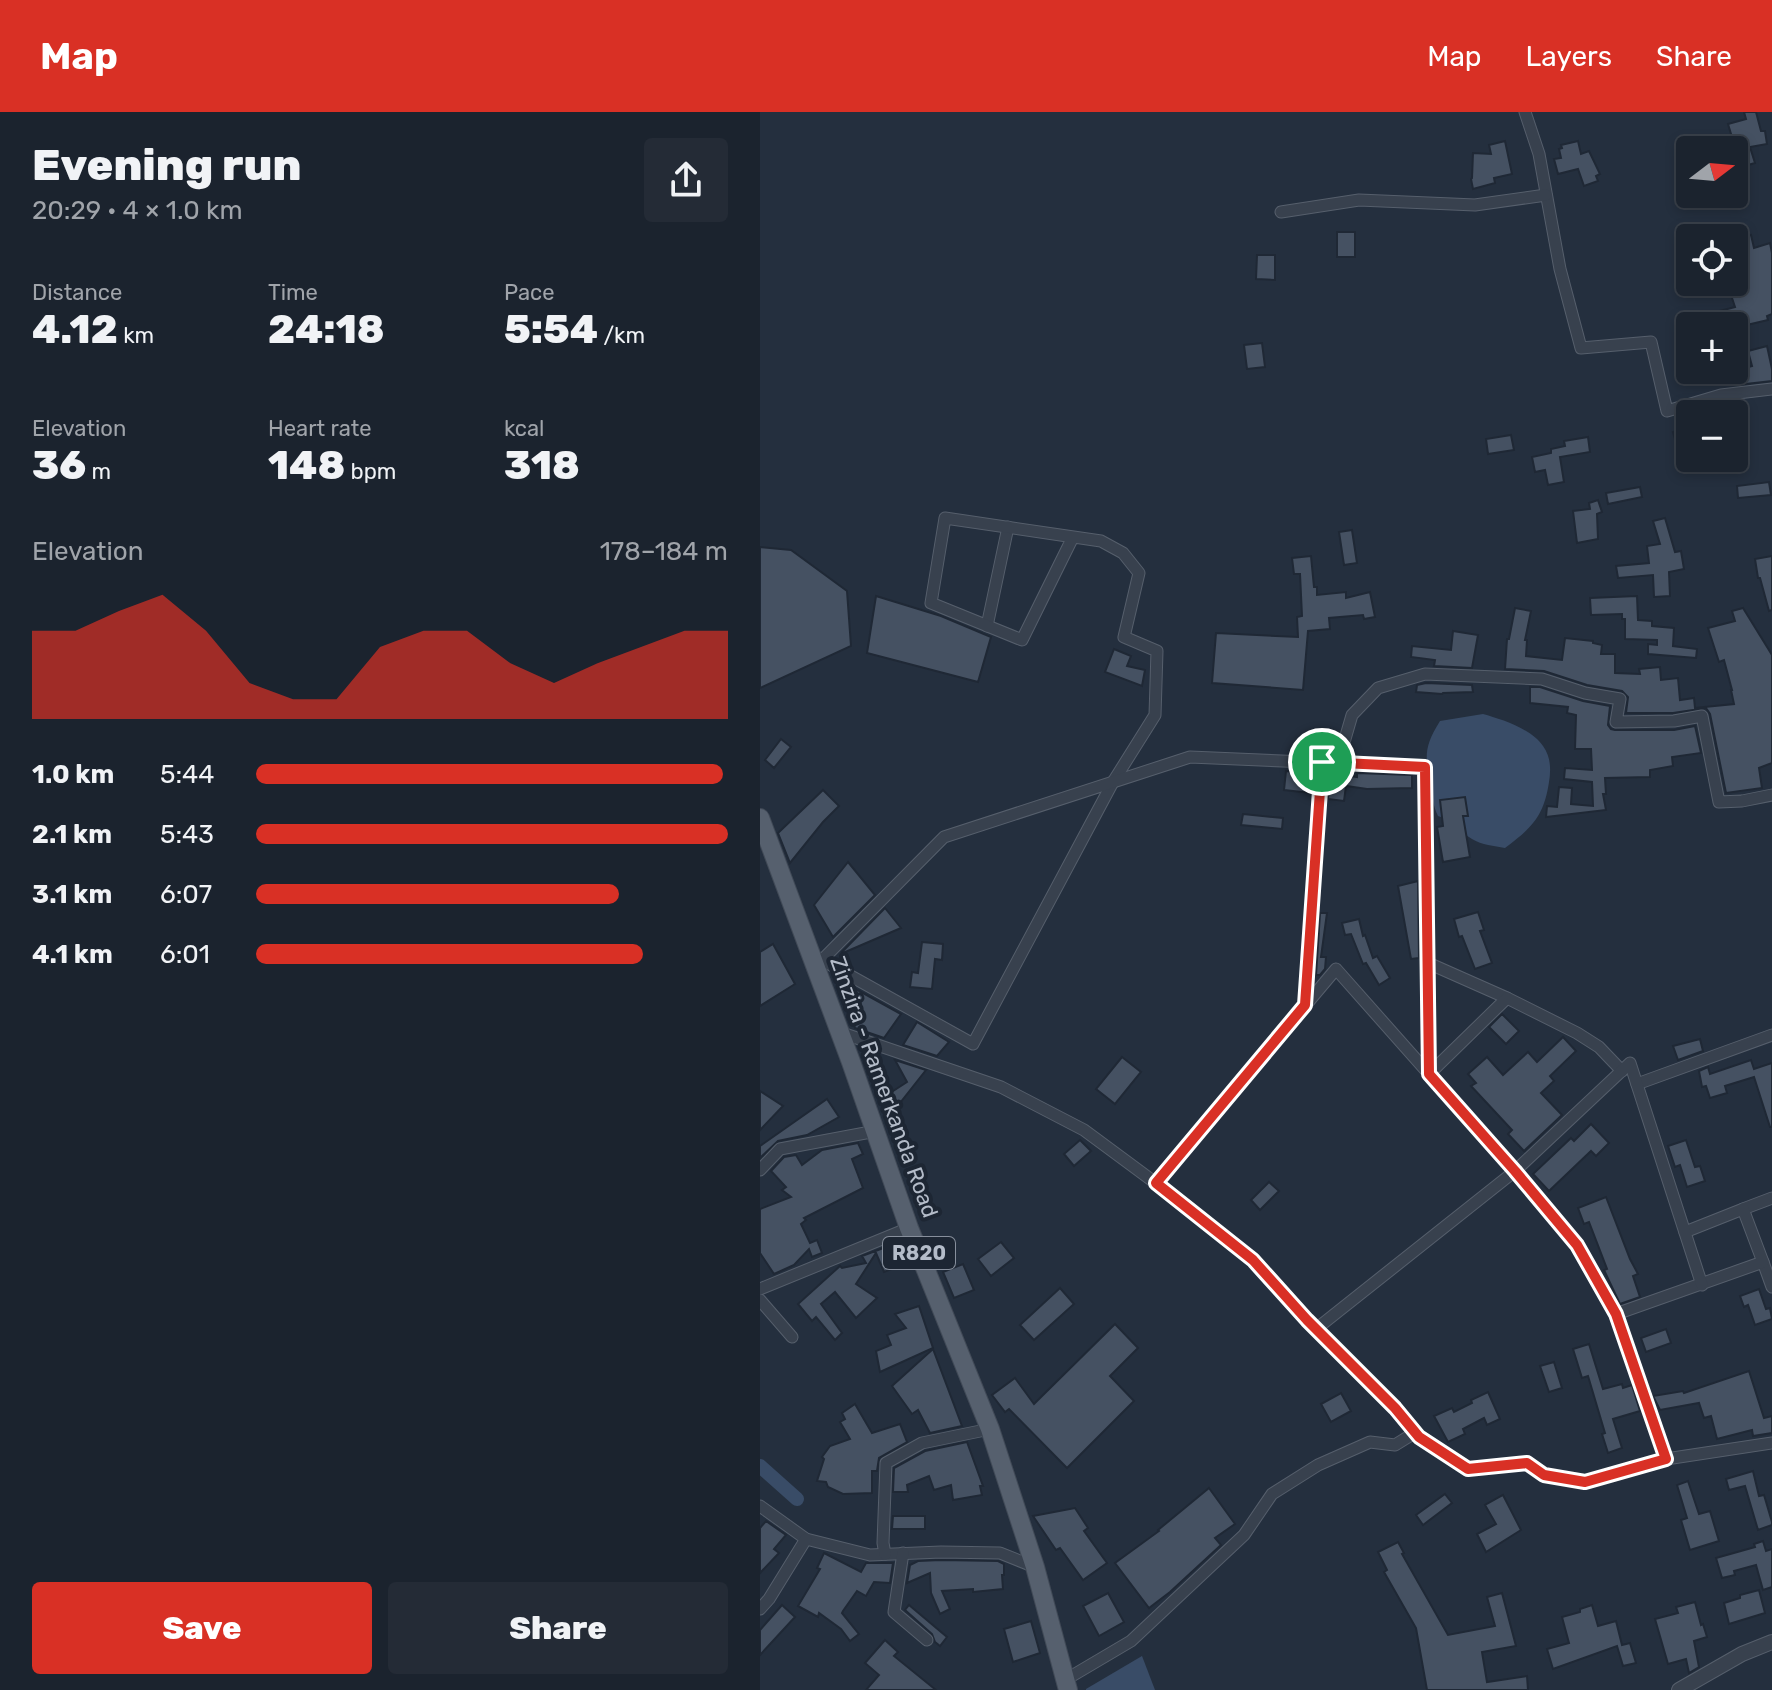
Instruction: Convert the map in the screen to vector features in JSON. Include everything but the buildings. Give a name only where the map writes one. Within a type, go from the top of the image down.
[{"type":"main road","name":"Zinzira - Ramerkanda Road","points":[[760,818],[819,963],[839,1032],[909,1228],[990,1429],[1035,1567],[1067,1685]]},
{"type":"street","points":[[1525,112],[1539,154],[1560,269],[1581,348],[1651,342],[1667,411],[1721,395],[1772,389]]},
{"type":"street","points":[[1281,212],[1359,200],[1475,205],[1546,195]]},
{"type":"street","points":[[1073,537],[1022,640],[931,603],[945,518],[1101,541],[1123,553],[1139,573],[1124,637],[1157,651],[1155,715],[1113,782],[973,1044],[819,963],[944,837],[1113,782],[1190,757],[1425,767],[1429,1074]]},
{"type":"street","points":[[987,626],[1008,527]]},
{"type":"street","points":[[1338,763],[1352,715],[1378,688],[1425,674],[1542,679],[1585,693],[1620,699],[1616,722],[1674,721],[1702,716],[1719,802],[1772,795]]},
{"type":"street","points":[[1305,1005],[1322,762]]},
{"type":"street","points":[[1428,963],[1577,1033],[1599,1047],[1622,1071]]},
{"type":"street","points":[[1156,1183],[1336,969],[1577,1245],[1616,1314],[1666,1459]]},
{"type":"street","points":[[1429,1074],[1507,998]]},
{"type":"street","points":[[839,1032],[1001,1087],[1084,1130],[1253,1260],[1419,1437],[1468,1469],[1527,1463],[1544,1475],[1585,1482],[1666,1459],[1772,1443]]},
{"type":"street","points":[[1637,1084],[1772,1035]]},
{"type":"street","points":[[1316,1329],[1515,1171],[1630,1063],[1702,1285]]},
{"type":"street","points":[[760,1170],[780,1149],[876,1131]]},
{"type":"street","points":[[1685,1232],[1772,1198]]},
{"type":"street","points":[[1743,1209],[1772,1287]]},
{"type":"street","points":[[760,1289],[909,1228]]},
{"type":"street","points":[[1616,1314],[1763,1262]]},
{"type":"street","points":[[760,1300],[792,1337]]},
{"type":"street","points":[[885,1554],[886,1463],[922,1443],[990,1429]]},
{"type":"street","points":[[1067,1685],[1131,1641],[1244,1535],[1272,1494],[1318,1465],[1370,1442],[1395,1445],[1416,1432]]},
{"type":"street","points":[[760,1506],[806,1539],[870,1555],[1000,1553],[1035,1567]]},
{"type":"street","points":[[760,1609],[806,1539]]},
{"type":"street","points":[[903,1553],[894,1612],[927,1640]]},
{"type":"street","points":[[1679,1690],[1742,1654],[1772,1642]]},
{"type":"water","points":[[1483,714],[1532,735],[1543,746],[1550,764],[1547,794],[1540,813],[1523,834],[1505,848],[1476,841],[1438,816],[1428,774],[1428,745],[1440,721]]},
{"type":"water","points":[[1142,1656],[1155,1690],[1086,1690],[1086,1689]]},
{"type":"waterway","points":[[760,1466],[797,1499]]},
{"type":"route","points":[[1322,762],[1425,767],[1429,1074],[1577,1245],[1616,1314],[1666,1459],[1585,1482],[1544,1475],[1527,1463],[1468,1469],[1419,1437],[1253,1260],[1156,1183],[1305,1005],[1322,762]]}]
